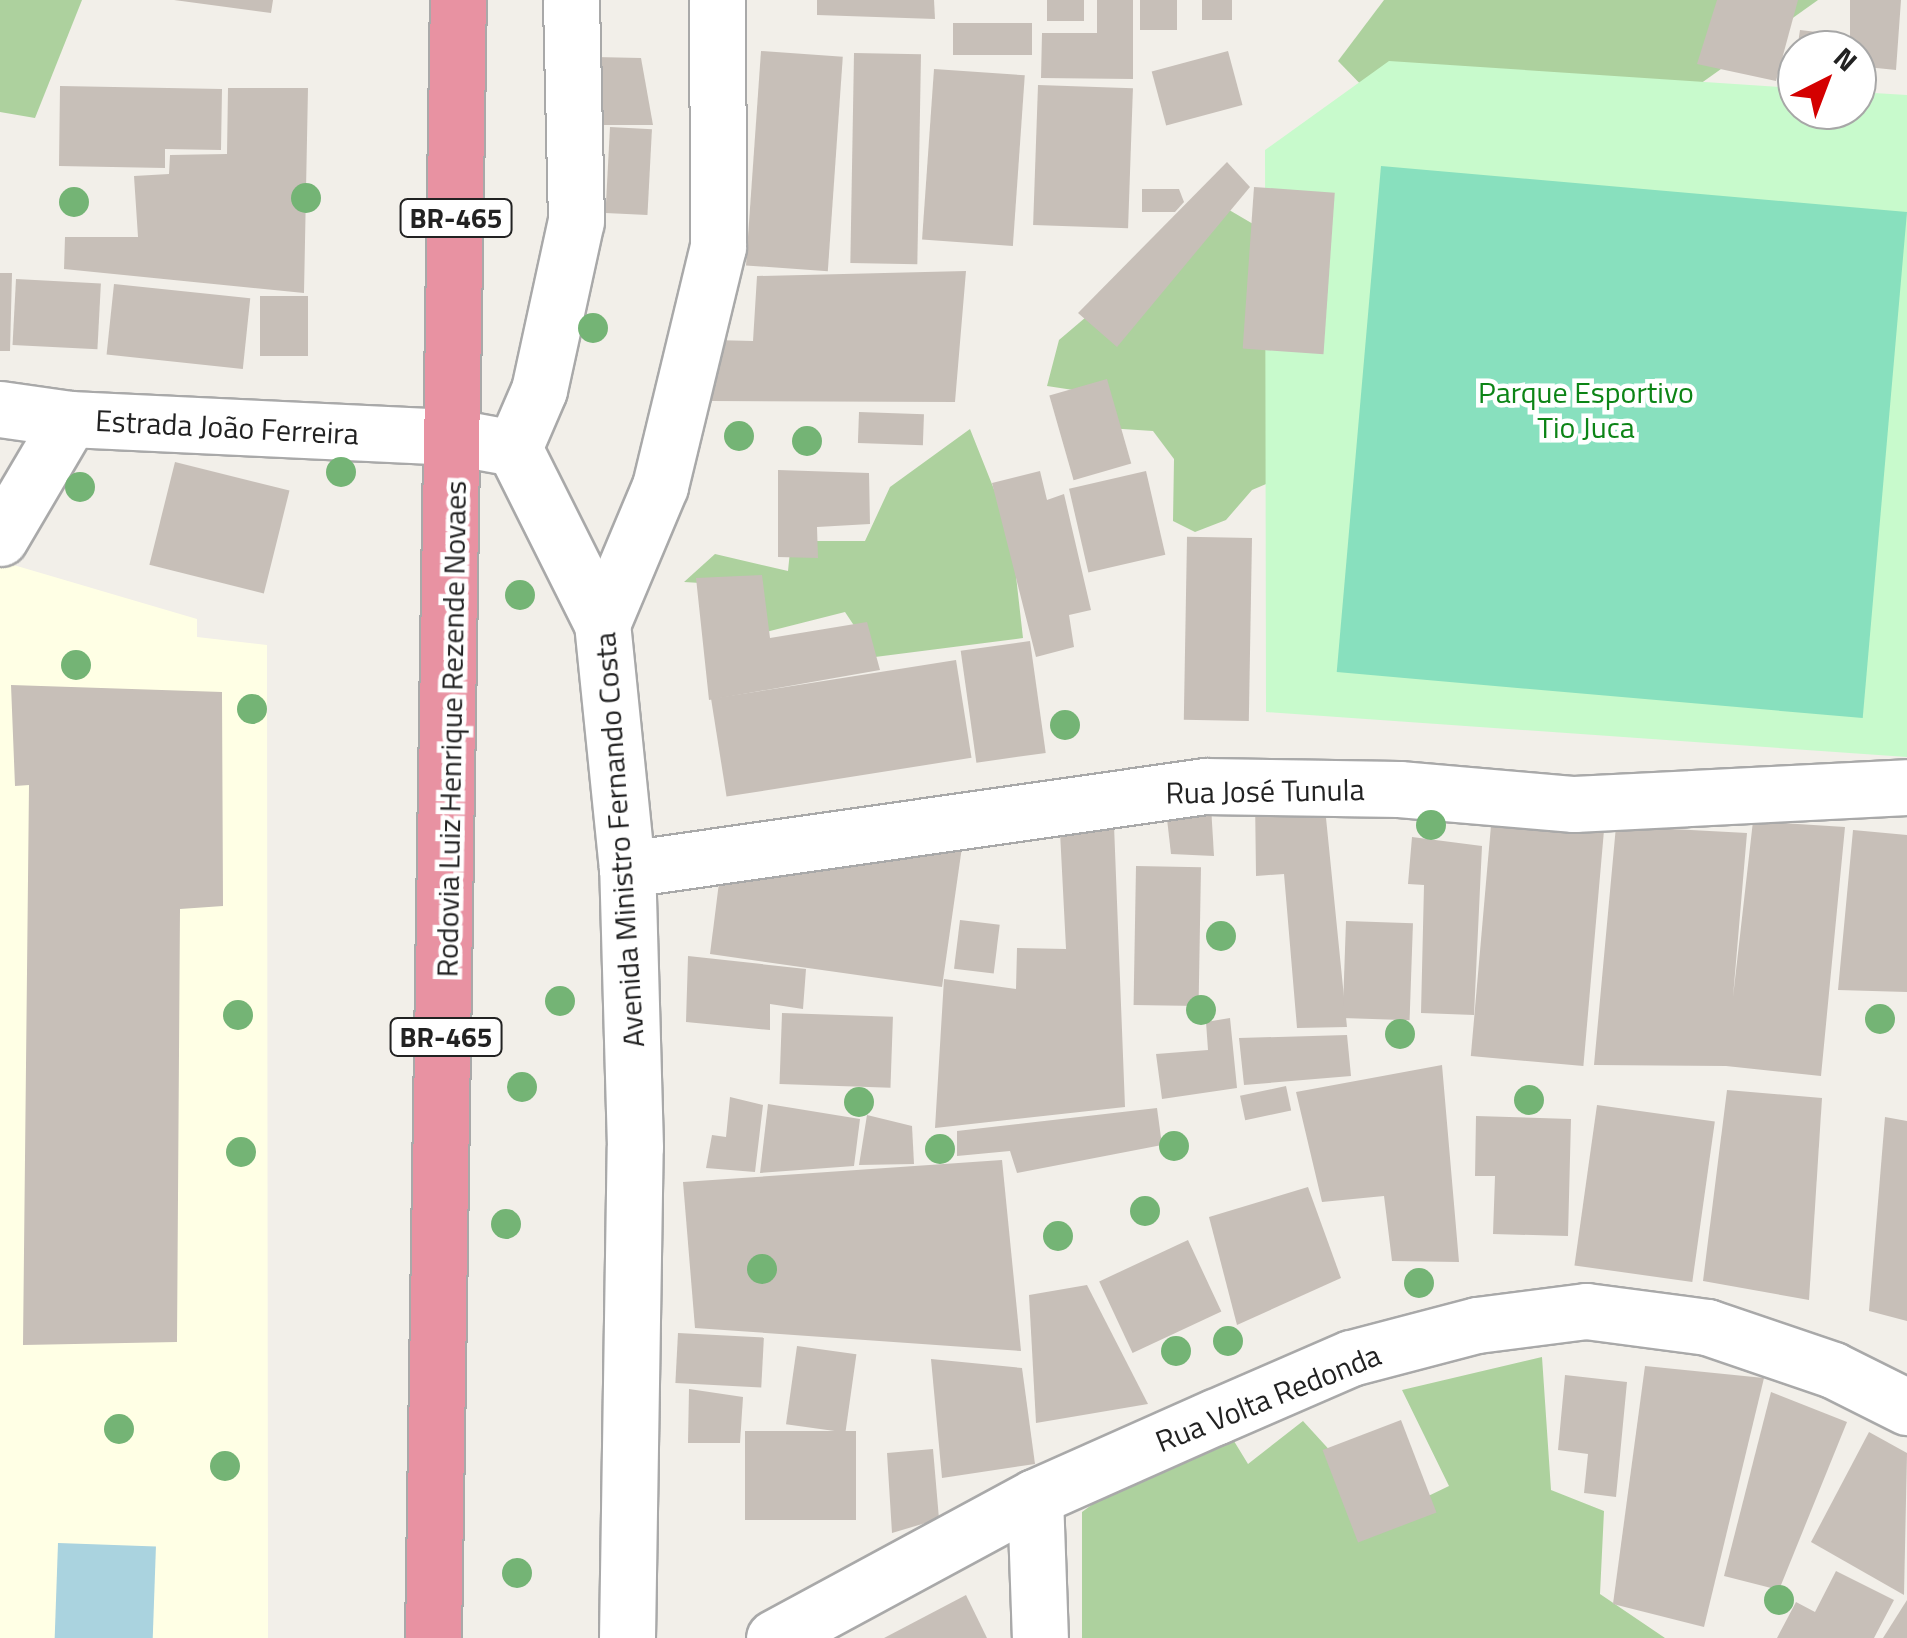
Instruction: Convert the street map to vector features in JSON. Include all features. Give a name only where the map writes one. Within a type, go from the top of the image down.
[{"type":"highway","name":"Rodovia Luiz Henrique Rezende Novaes","points":[[433,1638],[455,437],[458,0]]},
{"type":"street","points":[[572,0],[576,221],[539,390],[514,448],[602,624]]},
{"type":"street","name":"Avenida Ministro Fernando Costa","points":[[626,1638],[634,1186],[627,869],[602,624],[660,486],[718,247],[717,0]]},
{"type":"street","name":"Estrada João Ferreira","points":[[0,409],[70,419],[455,437],[514,448]]},
{"type":"street","points":[[0,538],[70,419]]},
{"type":"street","name":"Rua José Tunula","points":[[627,869],[1205,786],[1398,789],[1574,804],[1907,788]]},
{"type":"street","name":"Rua Volta Redonda","points":[[774,1638],[1035,1498],[1351,1358],[1477,1325],[1586,1311],[1706,1327],[1833,1370],[1907,1406]]},
{"type":"street","points":[[1035,1498],[1040,1638]]},
{"type":"shaded area","points":[[0,561],[197,619],[197,637],[267,645],[268,1638],[0,1638]]},
{"type":"green space","points":[[0,0],[82,0],[35,118],[0,112]]},
{"type":"green space","points":[[1384,0],[1818,0],[1641,126],[1407,132],[1338,61]]},
{"type":"green space","name":"Parque Esportivo Tio Juca","points":[[1389,61],[1777,87],[1777,130],[1877,130],[1877,93],[1907,95],[1907,757],[1266,712],[1265,150]]},
{"type":"green space","name":"Parque Esportivo Tio Juca","points":[[1381,166],[1907,212],[1863,718],[1337,672]]},
{"type":"green space","points":[[1219,204],[1265,231],[1293,371],[1280,478],[1252,490],[1226,520],[1195,532],[1173,521],[1174,459],[1153,431],[1107,428],[1093,393],[1047,386],[1059,340]]},
{"type":"green space","points":[[970,429],[1011,532],[1023,638],[875,657],[845,612],[746,637],[734,585],[684,582],[715,554],[788,571],[791,541],[865,541],[890,487]]},
{"type":"green space","points":[[1542,1357],[1551,1490],[1604,1511],[1600,1594],[1665,1638],[1082,1638],[1082,1512],[1131,1476],[1226,1428],[1248,1464],[1303,1421],[1345,1467],[1368,1525],[1449,1486],[1402,1390]]},
{"type":"water","points":[[58,1543],[156,1546],[153,1638],[55,1638]]},
{"type":"building","points":[[174,0],[273,0],[271,13]]},
{"type":"building","points":[[817,0],[934,0],[935,19],[817,15]]},
{"type":"building","points":[[1047,0],[1084,0],[1084,21],[1047,21]]},
{"type":"building","points":[[1097,0],[1133,0],[1133,79],[1041,78],[1042,33],[1097,33]]},
{"type":"building","points":[[1140,0],[1177,0],[1177,30],[1140,30]]},
{"type":"building","points":[[1202,0],[1232,0],[1232,20],[1202,20]]},
{"type":"building","points":[[1717,0],[1798,0],[1790,30],[1777,30],[1776,81],[1697,64]]},
{"type":"building","points":[[1850,0],[1901,0],[1896,70],[1877,68],[1877,30],[1850,30]]},
{"type":"building","points":[[953,23],[1032,23],[1032,55],[953,55]]},
{"type":"building","points":[[761,51],[843,57],[828,271],[746,265]]},
{"type":"building","points":[[1228,51],[1242,105],[1166,126],[1152,71]]},
{"type":"building","points":[[854,53],[921,54],[917,264],[850,263]]},
{"type":"building","points":[[595,57],[641,58],[653,125],[594,125]]},
{"type":"building","points":[[934,69],[1025,75],[1013,246],[922,240]]},
{"type":"building","points":[[1038,85],[1133,88],[1128,228],[1033,225]]},
{"type":"building","points":[[60,86],[222,89],[221,150],[165,149],[165,168],[59,166]]},
{"type":"building","points":[[228,88],[308,88],[304,293],[64,269],[65,237],[138,237],[134,176],[169,174],[170,155],[227,154]]},
{"type":"building","points":[[610,127],[652,129],[647,215],[605,213]]},
{"type":"building","points":[[1227,162],[1250,187],[1117,347],[1078,313]]},
{"type":"building","points":[[1254,187],[1335,193],[1324,354],[1243,349]]},
{"type":"building","points":[[1142,189],[1179,189],[1184,202],[1175,212],[1142,212]]},
{"type":"building","points":[[966,271],[955,402],[711,401],[713,340],[753,341],[757,276]]},
{"type":"building","points":[[0,273],[12,273],[10,351],[0,351]]},
{"type":"building","points":[[16,279],[101,283],[97,349],[13,345]]},
{"type":"building","points":[[114,284],[250,298],[243,369],[107,355]]},
{"type":"building","points":[[260,296],[308,296],[308,356],[260,356]]},
{"type":"building","points":[[1107,379],[1131,464],[1074,480],[1049,396]]},
{"type":"building","points":[[859,412],[924,414],[923,445],[858,443]]},
{"type":"building","points":[[175,462],[289,491],[264,593],[149,565]]},
{"type":"building","points":[[778,470],[869,473],[870,524],[817,527],[818,558],[778,557]]},
{"type":"building","points":[[1040,471],[1047,500],[1064,494],[1091,610],[1069,615],[1074,647],[1036,657],[992,483]]},
{"type":"building","points":[[1146,471],[1165,555],[1088,573],[1069,489]]},
{"type":"building","points":[[1187,537],[1252,538],[1249,721],[1184,720]]},
{"type":"building","points":[[762,575],[770,638],[867,622],[880,670],[709,700],[696,578]]},
{"type":"building","points":[[1030,641],[1046,753],[976,763],[961,651]]},
{"type":"building","points":[[956,660],[971,758],[727,797],[711,699]]},
{"type":"building","points":[[11,685],[222,692],[223,906],[180,909],[177,1342],[23,1345],[29,785],[15,786]]},
{"type":"building","points":[[1255,797],[1324,798],[1347,1027],[1297,1028],[1284,874],[1256,876]]},
{"type":"building","points":[[1211,806],[1214,856],[1171,854],[1166,810]]},
{"type":"building","points":[[1492,814],[1605,824],[1583,1066],[1471,1056]]},
{"type":"building","points":[[1753,821],[1845,827],[1821,1076],[1726,1066],[1594,1065],[1616,826],[1747,833],[1733,997]]},
{"type":"building","points":[[1114,825],[1125,1107],[935,1128],[944,979],[1016,989],[1017,948],[1066,949],[1060,832]]},
{"type":"building","points":[[1853,830],[1907,835],[1907,992],[1838,990]]},
{"type":"building","points":[[1412,837],[1482,846],[1474,1015],[1421,1013],[1424,885],[1408,884]]},
{"type":"building","points":[[963,840],[942,987],[710,954],[721,867]]},
{"type":"building","points":[[1136,866],[1201,867],[1199,1006],[1134,1005]]},
{"type":"building","points":[[960,920],[1000,925],[994,974],[954,969]]},
{"type":"building","points":[[1346,921],[1413,923],[1410,1020],[1343,1018]]},
{"type":"building","points":[[688,956],[806,969],[803,1009],[770,1004],[770,1030],[686,1022]]},
{"type":"building","points":[[782,1013],[893,1017],[890,1088],[780,1084]]},
{"type":"building","points":[[1230,1018],[1237,1088],[1162,1099],[1156,1054],[1208,1050],[1206,1022]]},
{"type":"building","points":[[1347,1035],[1351,1076],[1244,1085],[1239,1038]]},
{"type":"building","points":[[1442,1065],[1459,1262],[1392,1261],[1384,1196],[1322,1202],[1296,1092]]},
{"type":"building","points":[[1286,1086],[1291,1110],[1245,1120],[1240,1096]]},
{"type":"building","points":[[1727,1090],[1822,1098],[1809,1300],[1703,1281]]},
{"type":"building","points":[[730,1097],[763,1105],[755,1172],[706,1168],[712,1135],[726,1137]]},
{"type":"building","points":[[768,1104],[860,1119],[854,1166],[760,1173]]},
{"type":"building","points":[[1597,1105],[1715,1122],[1692,1282],[1574,1265]]},
{"type":"building","points":[[1157,1108],[1162,1145],[1017,1173],[1010,1151],[957,1156],[957,1131]]},
{"type":"building","points":[[867,1115],[912,1126],[914,1164],[859,1165]]},
{"type":"building","points":[[1476,1116],[1571,1119],[1568,1236],[1493,1234],[1495,1176],[1475,1176]]},
{"type":"building","points":[[1885,1117],[1907,1121],[1907,1321],[1869,1311]]},
{"type":"building","points":[[1002,1160],[1021,1351],[695,1328],[683,1182]]},
{"type":"building","points":[[1308,1187],[1341,1278],[1237,1325],[1209,1217]]},
{"type":"building","points":[[1188,1240],[1221,1312],[1133,1353],[1099,1281]]},
{"type":"building","points":[[1087,1285],[1148,1404],[1036,1423],[1029,1295]]},
{"type":"building","points":[[678,1333],[764,1338],[761,1387],[675,1383]]},
{"type":"building","points":[[797,1346],[856,1354],[845,1433],[786,1424]]},
{"type":"building","points":[[931,1359],[1022,1368],[1035,1464],[942,1478]]},
{"type":"building","points":[[1645,1366],[1764,1378],[1704,1627],[1613,1604]]},
{"type":"building","points":[[1565,1375],[1627,1382],[1616,1497],[1584,1493],[1588,1454],[1558,1450]]},
{"type":"building","points":[[689,1389],[743,1397],[740,1443],[688,1443]]},
{"type":"building","points":[[1771,1392],[1847,1422],[1779,1590],[1724,1576]]},
{"type":"building","points":[[1401,1420],[1436,1512],[1358,1543],[1323,1450]]},
{"type":"building","points":[[745,1431],[856,1431],[856,1520],[745,1520]]},
{"type":"building","points":[[1869,1432],[1907,1453],[1904,1595],[1811,1542]]},
{"type":"building","points":[[933,1449],[939,1519],[892,1533],[887,1453]]},
{"type":"building","points":[[1836,1571],[1894,1600],[1874,1638],[1777,1638],[1796,1602],[1815,1612]]},
{"type":"building","points":[[966,1595],[987,1638],[884,1638]]},
{"type":"building","points":[[1907,1600],[1907,1638],[1883,1638]]}]
